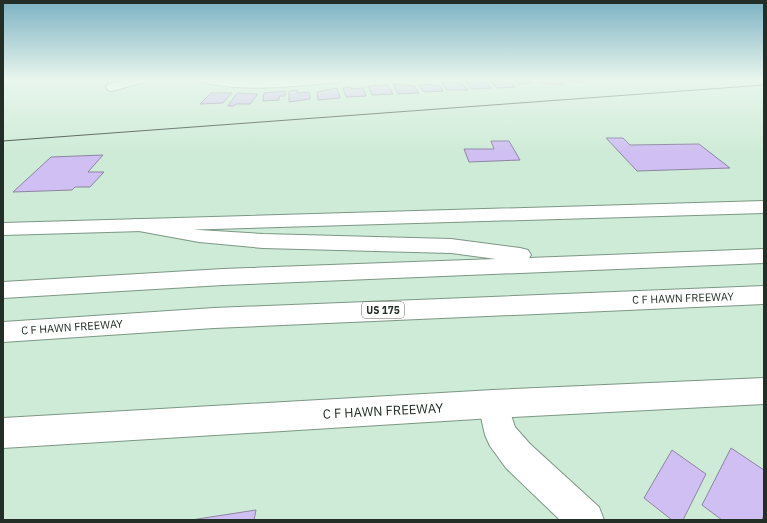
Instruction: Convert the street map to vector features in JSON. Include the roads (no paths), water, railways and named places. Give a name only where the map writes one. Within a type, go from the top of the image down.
[{"type":"main road","points":[[3,229],[764,207]]},
{"type":"main road","points":[[135,225],[199,236],[270,241],[451,246],[584,263]]},
{"type":"main road","points":[[3,290],[223,277],[764,256]]},
{"type":"main road","name":"C F HAWN FREEWAY","points":[[3,332],[222,317],[764,295]]},
{"type":"main road","name":"C F HAWN FREEWAY","points":[[5,437],[493,404],[764,391]]},
{"type":"main road","points":[[493,404],[501,435],[518,456],[586,520]]},
{"type":"tram line","points":[[3,141],[514,103]]}]
